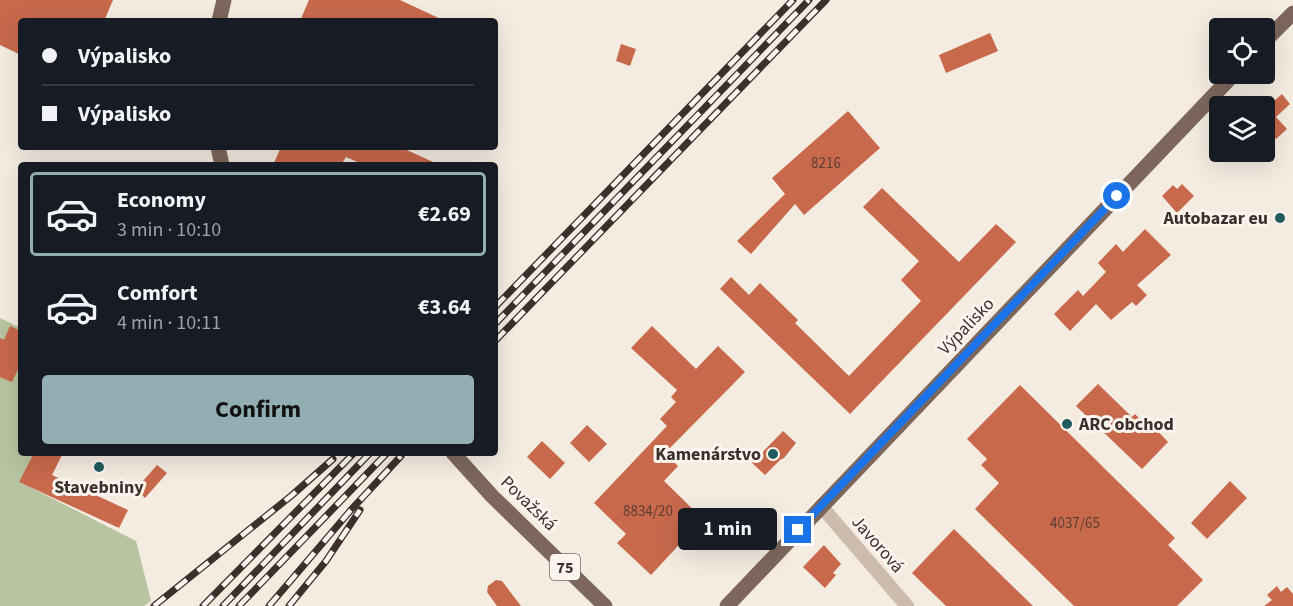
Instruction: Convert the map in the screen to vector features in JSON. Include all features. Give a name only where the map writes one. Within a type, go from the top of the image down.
[{"type":"main road","points":[[220,18],[224,0]]},
{"type":"main road","points":[[1275,31],[1293,13]]},
{"type":"main road","name":"Výpalisko","points":[[727,606],[1224,84]]},
{"type":"main road","name":"Považská","points":[[456,456],[492,496],[605,606]]},
{"type":"street","name":"Javorová","points":[[821,506],[907,606]]},
{"type":"green space","points":[[0,318],[18,327],[18,456],[33,456],[20,482],[136,541],[151,601],[144,606],[0,606]]},
{"type":"building","points":[[0,0],[113,0],[105,18],[18,18],[18,54],[0,45]]},
{"type":"building","points":[[309,0],[400,0],[439,18],[301,18]]},
{"type":"building","points":[[990,33],[998,51],[946,73],[939,55]]},
{"type":"building","points":[[621,44],[636,49],[630,66],[616,61]]},
{"type":"building","points":[[1282,94],[1290,104],[1276,117],[1287,129],[1276,139],[1275,138],[1275,100]]},
{"type":"building","points":[[848,111],[880,148],[804,215],[795,204],[751,254],[737,241],[785,194],[772,178]]},
{"type":"building","points":[[280,150],[407,150],[433,162],[357,162],[346,157],[343,162],[274,162]]},
{"type":"building","points":[[1182,184],[1194,196],[1177,213],[1162,196],[1173,185],[1177,189]]},
{"type":"building","points":[[882,188],[959,262],[996,224],[1016,242],[850,414],[720,289],[731,277],[749,295],[760,283],[798,320],[795,323],[849,376],[921,301],[901,280],[919,261],[863,207]]},
{"type":"building","points":[[1145,229],[1171,255],[1137,285],[1147,295],[1136,306],[1132,302],[1111,320],[1096,304],[1070,331],[1054,314],[1078,290],[1083,296],[1106,272],[1098,263],[1116,244],[1123,252]]},
{"type":"building","points":[[10,326],[18,330],[18,369],[12,382],[0,377],[0,338],[4,340]]},
{"type":"building","points":[[652,326],[696,369],[718,346],[745,372],[665,453],[678,466],[664,481],[703,519],[651,575],[617,543],[626,534],[594,503],[667,426],[660,419],[676,402],[671,397],[677,390],[631,348]]},
{"type":"building","points":[[1098,384],[1132,417],[1135,414],[1151,430],[1154,427],[1168,442],[1142,469],[1076,406]]},
{"type":"building","points":[[1020,385],[1175,538],[1168,545],[1203,580],[1177,606],[1074,606],[975,509],[999,483],[981,465],[987,459],[967,439]]},
{"type":"building","points":[[587,425],[607,444],[589,462],[570,443]]},
{"type":"building","name":"Kamenárstvo","points":[[783,431],[796,443],[784,458],[765,475],[752,463]]},
{"type":"building","points":[[542,441],[565,463],[550,479],[527,457]]},
{"type":"building","points":[[32,456],[62,456],[52,475],[128,510],[119,528],[19,482]]},
{"type":"building","points":[[157,465],[167,473],[145,498],[136,489]]},
{"type":"building","points":[[1230,481],[1247,498],[1207,539],[1191,523]]},
{"type":"building","points":[[954,529],[1033,606],[946,606],[912,573]]},
{"type":"building","points":[[824,545],[841,564],[833,573],[836,575],[825,588],[803,567]]},
{"type":"building","points":[[496,580],[502,581],[521,606],[497,606],[487,592],[488,586]]},
{"type":"building","points":[[1277,586],[1281,592],[1287,587],[1293,594],[1293,606],[1264,606],[1272,600],[1267,595]]},
{"type":"railway","points":[[498,304],[793,0]]},
{"type":"railway","points":[[498,321],[809,0]]},
{"type":"railway","points":[[498,338],[826,0]]},
{"type":"railway","points":[[203,606],[351,456]]},
{"type":"railway","points":[[223,606],[367,456]]},
{"type":"railway","points":[[239,606],[384,456]]},
{"type":"railway","points":[[269,606],[350,511],[401,456]]},
{"type":"railway","points":[[154,606],[291,496],[333,459]]},
{"type":"railway","points":[[289,606],[326,561],[360,510]]},
{"type":"place","name":"Autobazar eu","points":[[1280,218]]},
{"type":"place","name":"ARC obchod","points":[[1067,424]]},
{"type":"place","name":"Kamenárstvo","points":[[773,454]]},
{"type":"place","name":"Stavebniny","points":[[99,467]]},
{"type":"route","points":[[798,530],[1117,196]]}]
